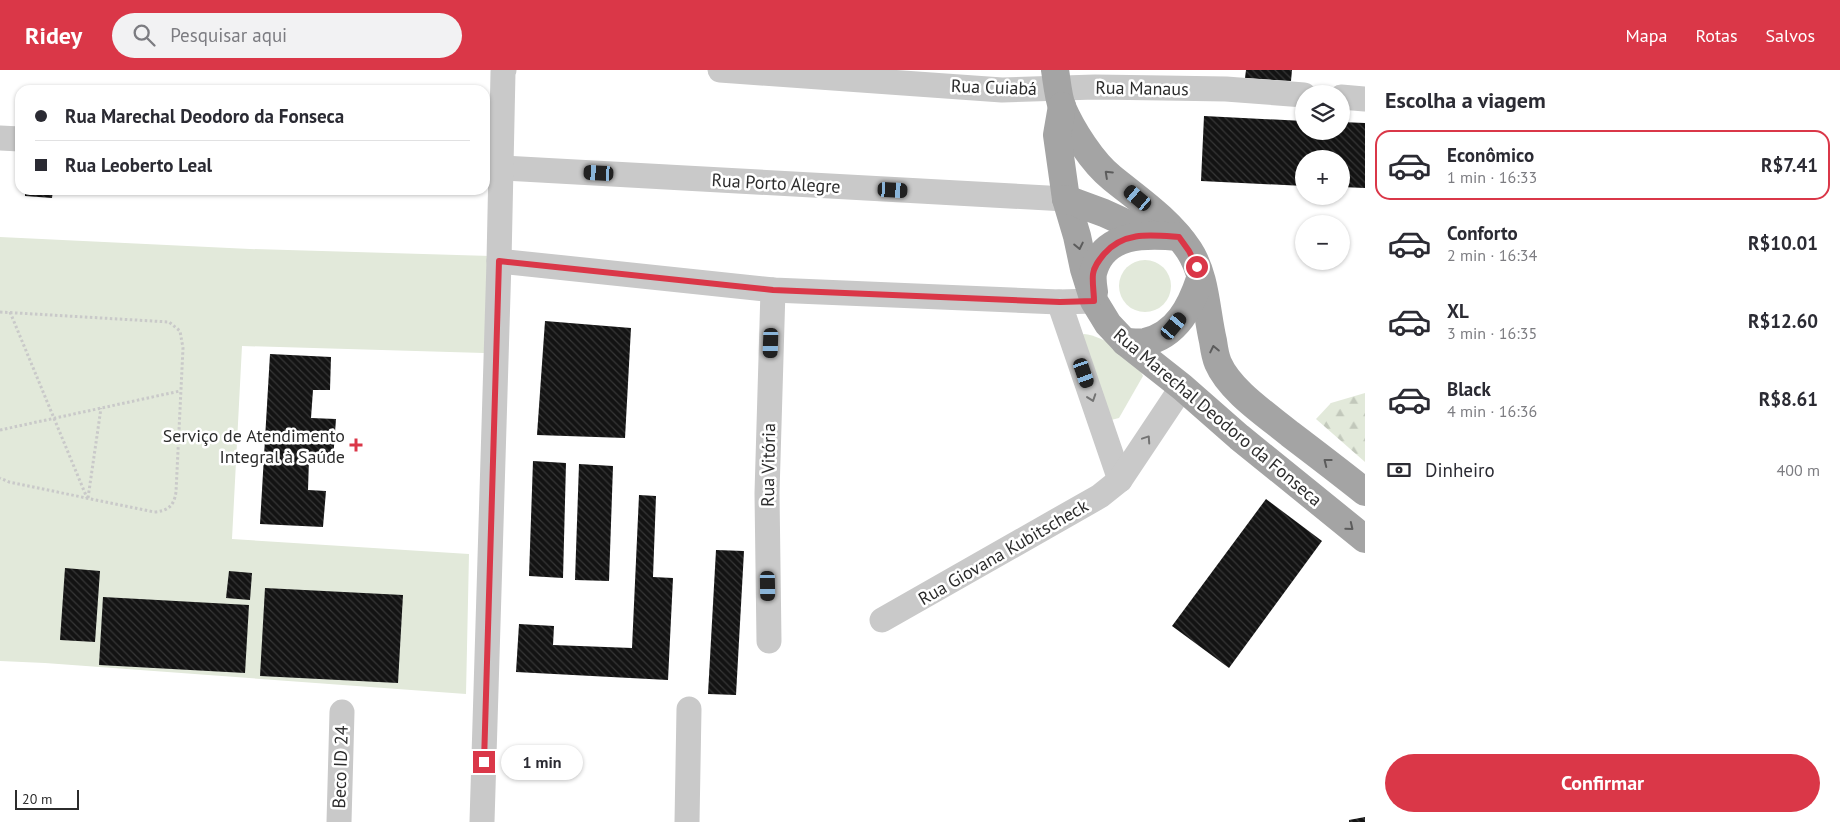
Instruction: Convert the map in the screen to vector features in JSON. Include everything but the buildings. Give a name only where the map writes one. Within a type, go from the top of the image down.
[{"type":"main road","name":"Rua Marechal Deodoro da Fonseca","points":[[1058,88],[1058,135],[1066,199],[1094,301],[1108,324],[1125,342],[1182,386],[1239,437],[1365,539]]},
{"type":"main road","name":"Rua Marechal Deodoro da Fonseca","points":[[1058,88],[1085,148],[1095,161],[1111,178],[1159,216],[1179,237],[1189,251],[1197,267],[1217,362],[1223,372],[1235,387],[1262,412],[1365,492]]},
{"type":"main road","points":[[1066,199],[1104,213],[1150,234]]},
{"type":"main road","points":[[1094,301],[1093,274],[1097,261],[1119,240],[1150,234],[1179,237]]},
{"type":"main road","points":[[1125,342],[1144,342],[1160,336],[1174,326],[1188,310],[1200,279]]},
{"type":"street","points":[[482,822],[499,261],[493,168],[504,70]]},
{"type":"street","name":"Rua Cuiabá","points":[[720,70],[1002,90],[1058,88]]},
{"type":"street","name":"Rua Manaus","points":[[1058,88],[1226,90],[1295,94]]},
{"type":"street","points":[[1350,98],[1365,99]]},
{"type":"street","points":[[0,138],[15,139]]},
{"type":"street","name":"Rua Porto Alegre","points":[[493,168],[1066,199]]},
{"type":"street","points":[[499,261],[773,290],[1060,302],[1094,301]]},
{"type":"street","name":"Rua Vitória","points":[[769,641],[767,493],[773,290]]},
{"type":"street","points":[[1060,302],[1120,480]]},
{"type":"street","name":"Rua Giovana Kubitscheck","points":[[882,620],[1100,496],[1120,480],[1182,386]]},
{"type":"street","points":[[686,822],[689,709]]},
{"type":"street","name":"Beco ID 24","points":[[339,822],[342,712]]},
{"type":"path","points":[[0,312],[168,322],[180,331],[182,339],[176,492],[174,502],[170,508],[162,512],[154,512],[9,482],[0,478]]},
{"type":"path","points":[[10,312],[87,498]]},
{"type":"path","points":[[0,430],[180,390]]},
{"type":"path","points":[[87,498],[101,408]]},
{"type":"green space","points":[[0,237],[250,249],[491,256],[484,353],[242,346],[232,539],[469,554],[466,694],[0,661]]},
{"type":"green space","points":[[1140,260],[1150,260],[1159,264],[1167,272],[1171,286],[1167,300],[1159,308],[1150,312],[1140,312],[1131,308],[1123,300],[1119,291],[1119,281],[1123,272],[1131,264]]},
{"type":"green space","points":[[1084,334],[1101,339],[1118,349],[1133,362],[1143,376],[1119,418],[1111,420],[1077,338]]},
{"type":"green space","points":[[1365,393],[1365,462],[1316,419],[1331,403]]},
{"type":"place","name":"Serviço de Atendimento Integral à Saúde","points":[[356,445]]},
{"type":"route","points":[[484,762],[499,261],[773,290],[1060,302],[1094,301],[1093,274],[1097,261],[1119,240],[1150,234],[1179,237],[1197,267]]}]
